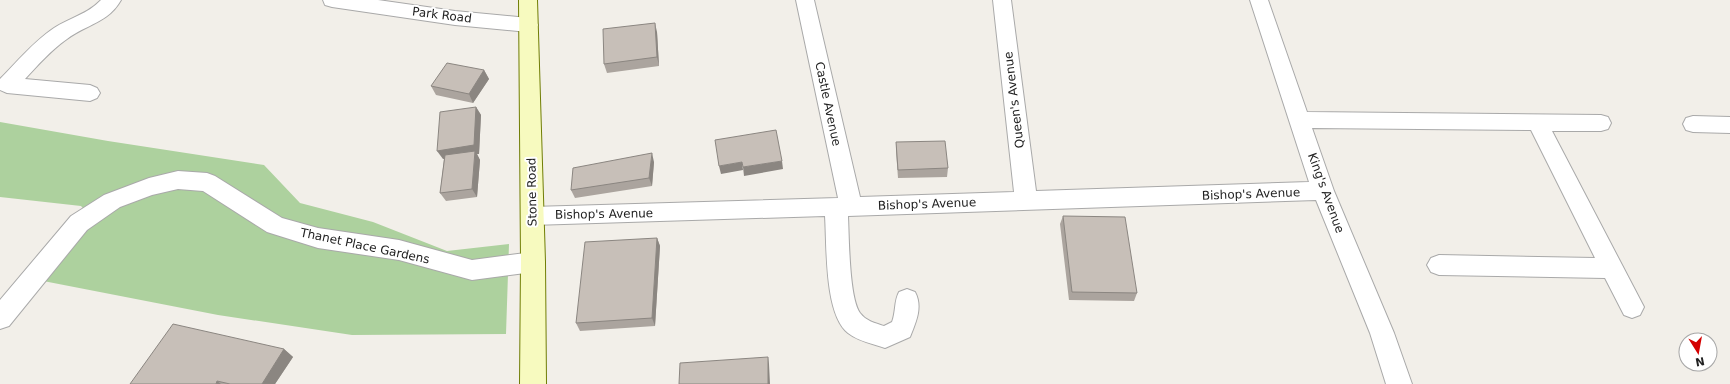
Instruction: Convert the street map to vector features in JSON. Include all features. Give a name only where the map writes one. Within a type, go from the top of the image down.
[{"type":"main road","name":"Stone Road","points":[[528,0],[533,262],[533,384]]},
{"type":"street","points":[[90,93],[7,85],[36,54],[61,33],[100,13],[112,0]]},
{"type":"street","name":"Park Road","points":[[332,0],[455,18],[528,25]]},
{"type":"street","name":"Castle Avenue","points":[[805,0],[843,208],[843,303],[850,320],[863,331],[885,337],[901,329],[906,316],[907,299]]},
{"type":"street","name":"Queen's Avenue","points":[[1002,0],[1026,200]]},
{"type":"street","name":"King's Avenue","points":[[1259,0],[1323,192],[1382,334],[1399,384]]},
{"type":"street","points":[[1300,120],[1601,123]]},
{"type":"street","points":[[1538,123],[1632,307]]},
{"type":"street","points":[[1693,124],[1730,125]]},
{"type":"street","name":"Thanet Place Gardens","points":[[0,318],[79,223],[112,201],[148,187],[178,180],[207,182],[275,225],[318,238],[399,250],[472,270],[533,262]]},
{"type":"street","name":"Bishop's Avenue","points":[[532,216],[843,208],[1026,200],[1323,192]]},
{"type":"street","points":[[1439,265],[1613,268]]},
{"type":"green space","points":[[0,122],[108,141],[264,165],[300,203],[373,222],[447,251],[509,244],[506,334],[352,335],[218,315],[33,279],[93,219],[81,206],[0,197]]},
{"type":"building","points":[[655,23],[657,57],[604,64],[603,29]]},
{"type":"building","points":[[447,63],[484,70],[469,94],[431,86]]},
{"type":"building","points":[[476,107],[474,145],[437,151],[440,112]]},
{"type":"building","points":[[776,130],[782,161],[743,167],[742,162],[719,166],[715,140]]},
{"type":"building","points":[[945,141],[948,168],[898,170],[896,142]]},
{"type":"building","points":[[475,151],[472,189],[440,193],[445,155]]},
{"type":"building","points":[[652,153],[649,178],[571,190],[573,168]]},
{"type":"building","points":[[1063,216],[1125,217],[1137,293],[1072,292]]},
{"type":"building","points":[[657,238],[652,318],[576,323],[585,242]]},
{"type":"building","points":[[173,324],[284,349],[262,384],[230,384],[217,381],[216,384],[130,384]]},
{"type":"building","points":[[768,357],[768,384],[679,384],[680,363]]}]
